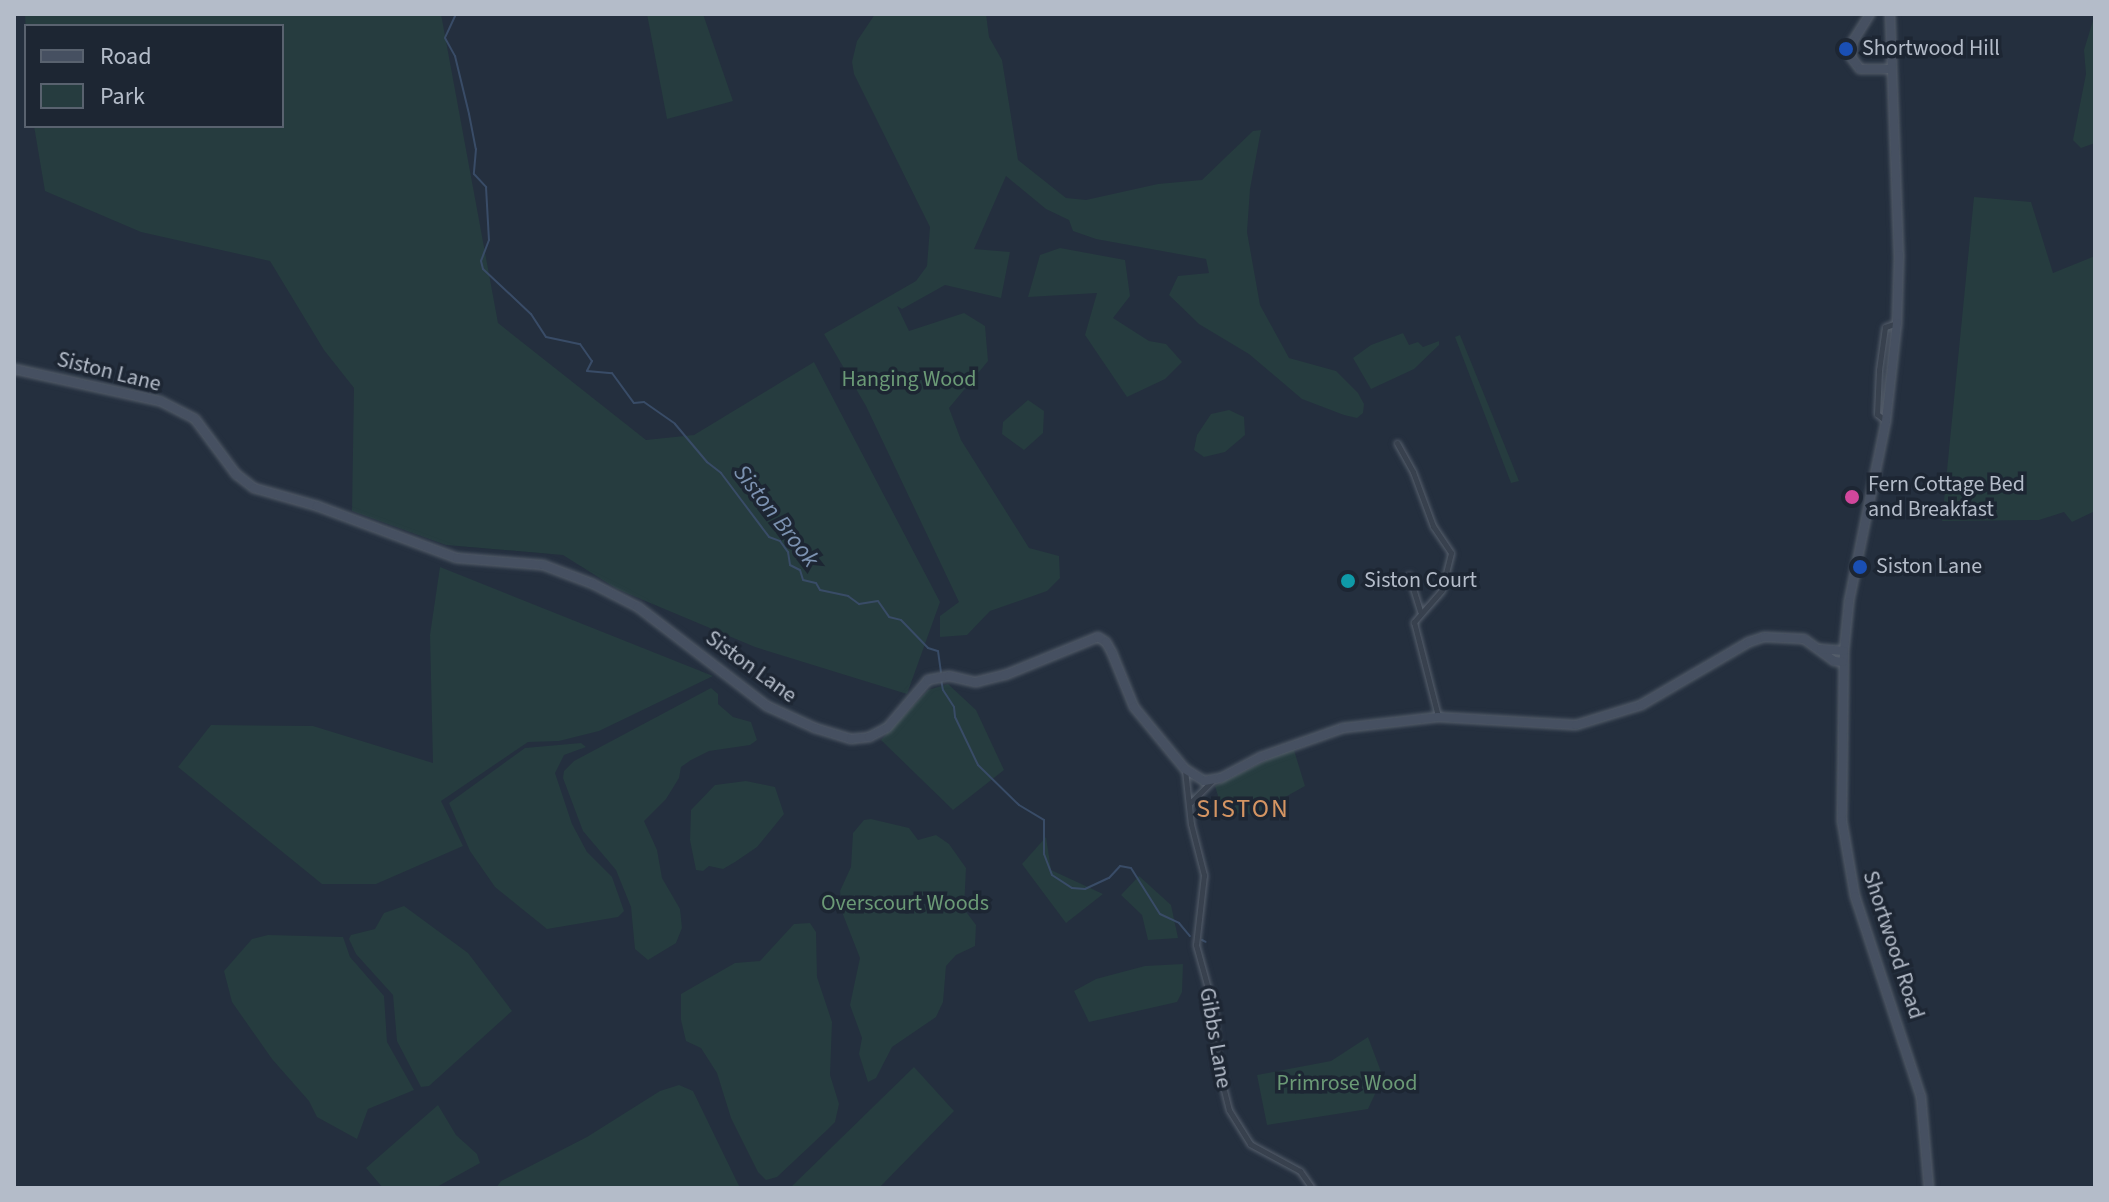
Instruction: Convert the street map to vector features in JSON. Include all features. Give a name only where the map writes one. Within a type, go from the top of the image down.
[{"type":"street","points":[[1870,14],[1853,41],[1851,57],[1860,69],[1890,69]]},
{"type":"street","points":[[1821,649],[1834,661],[1843,662],[1849,602],[1886,421],[1897,323],[1898,245],[1890,14]]},
{"type":"street","points":[[1886,421],[1877,414],[1879,370],[1885,327],[1897,323]]},
{"type":"street","name":"Siston Lane","points":[[14,369],[160,401],[195,419],[236,474],[254,488],[317,506],[457,558],[543,565],[593,584],[638,607],[767,706],[836,736],[861,739],[877,734],[908,706],[922,685],[940,676],[976,682],[1005,675],[1098,637],[1112,653],[1134,707],[1185,769],[1204,781],[1213,780]]},
{"type":"street","points":[[1397,443],[1413,472],[1433,526],[1451,553],[1442,590],[1420,611],[1414,622],[1438,717]]},
{"type":"street","points":[[1409,575],[1420,611]]},
{"type":"street","points":[[1191,803],[1213,780],[1325,731],[1438,717],[1576,725],[1665,694],[1749,642],[1791,636],[1821,649],[1844,651]]},
{"type":"street","name":"Shortwood Road","points":[[1843,662],[1841,768],[1845,844],[1855,896],[1918,1081],[1927,1132],[1925,1174],[1929,1188]]},
{"type":"street","name":"Gibbs Lane","points":[[1185,769],[1191,824],[1204,875],[1196,945],[1214,1010],[1217,1062],[1229,1110],[1250,1144],[1300,1171],[1312,1188]]},
{"type":"green space","points":[[25,14],[441,14],[498,323],[646,440],[694,435],[814,362],[940,602],[907,694],[755,647],[617,589],[563,555],[446,545],[352,511],[354,388],[324,350],[270,261],[141,232],[45,191],[34,128],[284,128],[284,24],[26,24]]},
{"type":"green space","points":[[647,14],[703,14],[733,101],[667,119]]},
{"type":"green space","name":"Hanging Wood","points":[[875,14],[986,14],[989,37],[1002,60],[1018,160],[1066,198],[1086,200],[1158,184],[1202,180],[1253,131],[1261,130],[1250,189],[1247,232],[1260,305],[1289,358],[1336,371],[1358,393],[1364,404],[1363,413],[1357,418],[1302,399],[1249,354],[1199,324],[1169,295],[1178,276],[1209,273],[1206,259],[1096,239],[1073,231],[1069,220],[1046,209],[1006,176],[974,249],[1010,252],[1001,298],[945,285],[902,309],[897,306],[909,331],[964,313],[985,326],[988,361],[949,408],[961,440],[1029,548],[1059,556],[1060,578],[1047,591],[990,611],[967,635],[940,637],[940,616],[959,602],[866,406],[824,334],[916,281],[927,266],[930,227],[854,74],[852,62],[857,41]]},
{"type":"green space","points":[[2095,14],[2095,143],[2081,148],[2073,140],[2086,74],[2084,50]]},
{"type":"green space","points":[[1974,197],[2031,202],[2053,273],[2095,256],[2095,511],[2072,522],[2064,512],[2039,520],[1942,521]]},
{"type":"green space","points":[[1060,248],[1125,260],[1130,296],[1113,318],[1149,341],[1166,344],[1182,362],[1165,379],[1127,397],[1085,335],[1097,293],[1028,297],[1040,255]]},
{"type":"green space","points":[[1403,333],[1409,345],[1418,342],[1423,347],[1439,341],[1439,345],[1414,369],[1371,389],[1353,358],[1371,345]]},
{"type":"green space","points":[[1460,335],[1519,481],[1511,483],[1455,337]]},
{"type":"green space","points":[[1028,400],[1044,411],[1043,433],[1024,450],[1002,434],[1003,422]]},
{"type":"green space","points":[[1229,410],[1244,417],[1245,435],[1225,452],[1204,457],[1194,450],[1197,435],[1211,414]]},
{"type":"green space","points":[[440,567],[713,676],[599,731],[559,741],[528,742],[441,801],[463,846],[376,884],[322,884],[178,767],[211,725],[313,726],[433,763],[430,635]]},
{"type":"green space","points":[[948,684],[976,710],[1004,770],[953,810],[881,740],[928,690]]},
{"type":"green space","points":[[711,688],[718,694],[718,704],[733,717],[751,722],[757,740],[750,745],[709,751],[681,767],[679,778],[666,799],[644,821],[657,850],[662,878],[680,909],[682,928],[676,943],[648,960],[635,949],[631,907],[616,870],[583,831],[563,778],[564,771],[574,761]]},
{"type":"green space","points":[[581,743],[586,747],[564,755],[555,773],[572,824],[587,852],[612,877],[624,911],[618,917],[547,929],[495,887],[470,851],[449,803],[525,748]]},
{"type":"green space","points":[[1293,747],[1305,786],[1251,816],[1245,810],[1228,818],[1215,786]]},
{"type":"green space","points":[[746,781],[775,787],[784,814],[757,847],[735,862],[723,869],[709,866],[703,871],[696,870],[690,840],[691,810],[715,785]]},
{"type":"green space","name":"Overscourt Woods","points":[[864,820],[909,828],[918,840],[936,835],[949,844],[966,868],[964,909],[976,925],[975,946],[956,955],[946,966],[943,1002],[936,1017],[892,1047],[876,1078],[868,1082],[859,1054],[862,1038],[850,1005],[860,958],[842,912],[840,891],[851,867],[853,833]]},
{"type":"green space","points":[[1046,837],[1051,870],[1103,894],[1066,923],[1022,864]]},
{"type":"green space","points":[[1139,876],[1171,905],[1178,938],[1148,940],[1142,915],[1121,895]]},
{"type":"green space","points":[[404,906],[468,953],[512,1011],[429,1086],[421,1087],[397,1041],[393,995],[356,954],[349,939],[351,935],[375,929],[384,913]]},
{"type":"green space","points":[[810,923],[816,932],[817,977],[832,1022],[830,1075],[839,1104],[835,1122],[777,1177],[766,1180],[758,1172],[731,1118],[717,1073],[701,1048],[686,1041],[681,1020],[681,994],[735,963],[760,961],[794,924]]},
{"type":"green space","points":[[268,935],[343,937],[350,957],[384,996],[387,1042],[414,1090],[368,1109],[357,1139],[317,1117],[309,1101],[272,1059],[232,1002],[224,971],[252,939]]},
{"type":"green space","points":[[1183,964],[1182,992],[1177,1002],[1089,1022],[1074,991],[1096,979],[1145,966]]},
{"type":"green space","name":"Primrose Wood","points":[[1368,1037],[1383,1077],[1368,1109],[1267,1125],[1257,1075],[1331,1061]]},
{"type":"green space","points":[[914,1067],[954,1111],[879,1188],[790,1188]]},
{"type":"green space","points":[[679,1085],[693,1091],[740,1188],[496,1188],[501,1181],[587,1137],[660,1091]]},
{"type":"green space","points":[[438,1105],[456,1135],[477,1154],[480,1163],[435,1188],[383,1188],[366,1168]]},
{"type":"waterway","name":"Siston Brook","points":[[456,14],[445,38],[455,56],[469,114],[476,149],[474,174],[486,187],[489,240],[481,261],[483,269],[531,314],[546,337],[580,344],[592,361],[587,371],[612,373],[634,403],[644,402],[675,424],[707,462],[721,473],[769,537],[780,541],[788,552],[790,565],[800,570],[803,580],[816,583],[820,590],[848,596],[859,604],[878,601],[889,617],[901,620],[928,648],[938,651],[941,672]]},
{"type":"waterway","name":"Siston Brook","points":[[941,679],[943,690],[954,707],[955,717],[978,765],[1019,805],[1044,820],[1044,854],[1052,875],[1072,888],[1085,889],[1109,878],[1120,866],[1131,868],[1160,914],[1179,923],[1190,936]]},
{"type":"waterway","name":"Siston Brook","points":[[1202,940],[1206,942]]},
{"type":"place","name":"Shortwood Hill","points":[[1846,49]]},
{"type":"place","name":"Fern Cottage Bed and Breakfast","points":[[1852,497]]},
{"type":"place","name":"Siston Lane","points":[[1860,567]]},
{"type":"place","name":"Siston Court","points":[[1348,581]]},
{"type":"district","name":"SISTON","points":[[1243,809]]}]
